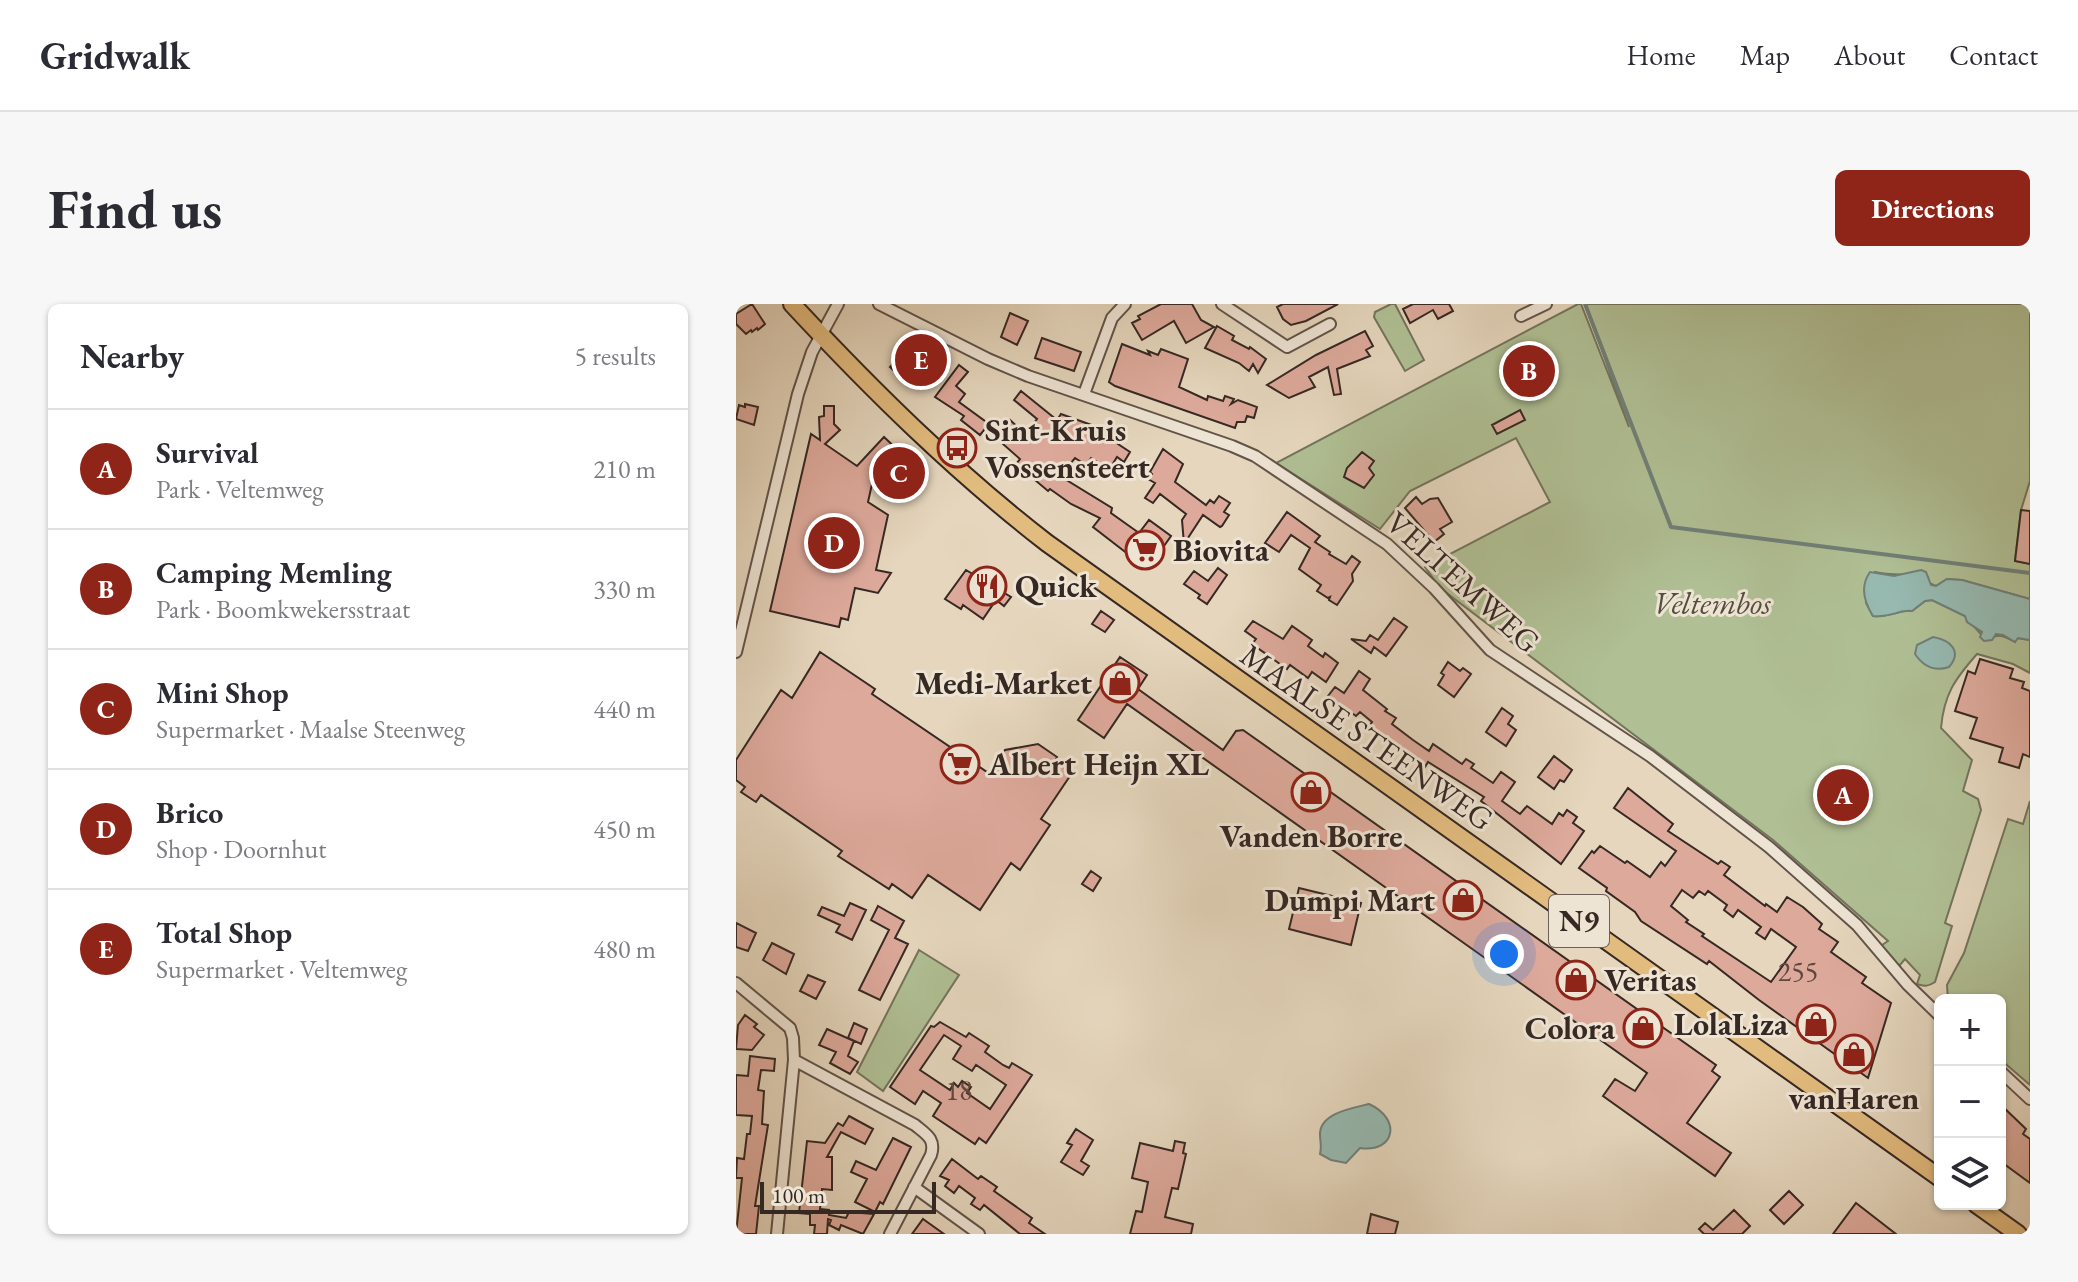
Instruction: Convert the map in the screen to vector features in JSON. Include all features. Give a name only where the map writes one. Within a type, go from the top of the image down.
[{"type":"main road","name":"MAALSE STEENWEG","points":[[792,304],[945,459],[1047,543],[1934,1174]]},
{"type":"main road","points":[[1984,1210],[2018,1234]]},
{"type":"street","points":[[736,652],[798,394],[820,334],[838,304]]},
{"type":"street","name":"VELTEMWEG","points":[[879,304],[1028,376],[1215,439],[1255,456],[1387,544],[1434,588],[1490,650],[1650,756],[1769,847],[1857,925],[1934,1010]]},
{"type":"street","points":[[1084,394],[1112,318],[1125,304]]},
{"type":"street","points":[[1222,304],[1287,347],[1330,324]]},
{"type":"street","points":[[1521,316],[1546,304]]},
{"type":"street","points":[[736,983],[790,1028],[793,1038],[794,1060],[777,1234]]},
{"type":"street","points":[[794,1060],[915,1125],[931,1138],[931,1155],[890,1234]]},
{"type":"street","points":[[2006,1077],[2030,1099]]},
{"type":"street","points":[[914,1187],[979,1234]]},
{"type":"green space","points":[[1395,304],[1424,360],[1405,371],[1374,317],[1375,312]]},
{"type":"green space","name":"Veltembos","points":[[1581,304],[1629,427],[1586,304],[2030,304],[2030,481],[2021,510],[2015,561],[2030,564],[2030,599],[1962,580],[1947,579],[1936,586],[1929,583],[1928,577],[1875,572],[1866,603],[1873,616],[1879,616],[1912,611],[1925,601],[1932,600],[1965,616],[1986,640],[2004,636],[2015,642],[2017,638],[2030,640],[2030,673],[2013,664],[1977,654],[1957,679],[1945,706],[1941,728],[1972,760],[1963,791],[1978,799],[1981,810],[1945,923],[1952,926],[1935,982],[1925,986],[1917,984],[1920,975],[1905,959],[1896,965],[1881,949],[1888,941],[1773,840],[1440,588],[1425,567],[1550,502],[1516,438],[1410,491],[1380,529],[1276,463]]},
{"type":"green space","points":[[2030,801],[2030,1085],[2006,1064],[2006,994],[1948,994],[1947,985],[1964,953],[2008,819],[2023,824]]},
{"type":"green space","points":[[919,950],[959,975],[883,1091],[857,1072]]},
{"type":"water","points":[[1921,570],[1926,572],[1931,585],[1936,586],[1947,579],[1962,580],[2030,599],[2030,640],[2018,638],[2015,642],[1996,634],[1992,640],[1984,641],[1980,637],[1982,632],[1967,622],[1965,616],[1932,600],[1925,601],[1912,611],[1873,616],[1864,594],[1870,572],[1894,576]]},
{"type":"water","points":[[1933,637],[1953,647],[1955,656],[1949,667],[1929,667],[1915,654],[1917,645]]},
{"type":"water","points":[[1369,1104],[1380,1110],[1390,1126],[1387,1140],[1372,1148],[1360,1148],[1346,1163],[1320,1154],[1321,1127],[1325,1121],[1338,1113]]},
{"type":"building","points":[[752,304],[765,324],[746,334],[736,324],[736,314]]},
{"type":"building","points":[[1161,304],[1192,304],[1201,320],[1214,327],[1186,343],[1174,321],[1142,340],[1132,323],[1140,319],[1138,316]]},
{"type":"building","points":[[1283,304],[1338,304],[1306,321],[1291,325],[1283,319],[1277,307]]},
{"type":"building","points":[[1413,304],[1449,304],[1453,311],[1438,319],[1433,310],[1410,323],[1403,309]]},
{"type":"building","points":[[1010,313],[1028,321],[1017,345],[1001,337]]},
{"type":"building","points":[[1217,326],[1234,336],[1232,340],[1250,347],[1266,359],[1258,373],[1253,364],[1249,371],[1239,363],[1205,348]]},
{"type":"building","points":[[1365,331],[1373,346],[1366,350],[1370,356],[1337,369],[1341,394],[1334,395],[1328,367],[1309,377],[1315,387],[1289,398],[1267,385],[1316,355]]},
{"type":"building","points":[[1042,338],[1081,352],[1074,371],[1035,358]]},
{"type":"building","points":[[914,344],[938,357],[909,385],[890,367]]},
{"type":"building","points":[[1122,344],[1150,355],[1148,351],[1158,355],[1161,349],[1188,359],[1179,387],[1207,400],[1208,396],[1223,401],[1225,396],[1234,399],[1231,404],[1238,400],[1257,407],[1254,418],[1247,416],[1245,422],[1237,422],[1235,428],[1115,386],[1109,382]]},
{"type":"building","points":[[959,365],[968,372],[956,386],[965,394],[959,402],[989,424],[980,435],[961,420],[964,416],[935,397]]},
{"type":"building","points":[[1021,391],[1057,420],[1061,414],[1111,432],[1113,430],[1123,437],[1118,444],[1130,452],[1124,462],[1117,457],[1109,470],[1091,458],[1086,465],[1075,458],[1060,476],[1112,508],[1111,513],[1139,533],[1149,520],[1171,536],[1150,566],[1135,556],[1133,558],[1093,527],[1100,518],[1071,504],[1050,489],[1048,491],[1016,464],[1020,459],[995,437],[1010,420],[1025,434],[1037,419],[1014,400]]},
{"type":"building","points":[[745,404],[758,407],[754,425],[736,419],[739,405],[745,407]]},
{"type":"building","points":[[824,406],[834,406],[834,424],[840,430],[825,444],[857,466],[884,437],[903,455],[896,463],[923,488],[916,496],[889,471],[886,474],[876,466],[868,502],[888,515],[876,570],[891,573],[878,593],[855,588],[848,620],[841,618],[839,627],[770,611],[811,434],[820,440],[819,417],[824,416]]},
{"type":"building","points":[[1520,410],[1525,420],[1497,434],[1492,425]]},
{"type":"building","points":[[1163,449],[1183,464],[1175,482],[1206,505],[1210,500],[1214,503],[1219,496],[1230,503],[1224,512],[1229,515],[1222,526],[1203,515],[1184,544],[1182,520],[1186,514],[1160,494],[1153,503],[1145,498],[1155,483],[1148,479],[1152,474],[1150,472]]},
{"type":"building","points":[[1362,452],[1374,461],[1369,468],[1374,475],[1364,488],[1344,477],[1347,468]]},
{"type":"building","points":[[1416,497],[1422,504],[1438,498],[1452,522],[1440,529],[1444,534],[1434,542],[1405,508]]},
{"type":"building","points":[[2021,510],[2030,511],[2030,564],[2015,561]]},
{"type":"building","points":[[1287,512],[1320,536],[1315,542],[1329,554],[1346,564],[1352,556],[1360,562],[1352,574],[1353,581],[1337,605],[1329,600],[1330,597],[1317,591],[1321,585],[1299,569],[1310,548],[1291,535],[1279,552],[1265,543]]},
{"type":"building","points":[[1218,568],[1227,575],[1207,604],[1184,584],[1194,571],[1208,581]]},
{"type":"building","points":[[966,570],[1011,597],[1004,606],[996,600],[983,619],[963,605],[961,609],[945,599]]},
{"type":"building","points":[[1101,611],[1114,620],[1105,632],[1092,624]]},
{"type":"building","points":[[1394,618],[1407,627],[1386,656],[1374,647],[1371,653],[1351,639],[1366,641],[1370,635],[1378,640]]},
{"type":"building","points":[[1253,621],[1283,639],[1292,626],[1312,640],[1308,646],[1338,663],[1326,682],[1312,672],[1308,678],[1290,665],[1287,669],[1252,644],[1256,639],[1245,631]]},
{"type":"building","points":[[820,652],[875,689],[872,694],[990,774],[1005,750],[1038,744],[1057,757],[1055,761],[1072,773],[1041,819],[1050,825],[1020,870],[1011,863],[980,910],[928,875],[912,898],[892,884],[889,889],[838,856],[842,851],[761,795],[756,802],[741,792],[745,787],[736,780],[736,760],[781,690],[792,698]]},
{"type":"building","points":[[1120,657],[1147,675],[1138,689],[1223,750],[1236,731],[1243,730],[1716,1065],[1712,1071],[1720,1077],[1687,1123],[1731,1153],[1715,1176],[1603,1096],[1615,1079],[1635,1091],[1647,1073],[1127,704],[1104,738],[1078,720]]},
{"type":"building","points":[[1980,659],[2013,669],[2010,678],[2024,682],[2022,688],[2030,691],[2030,757],[2023,754],[2019,768],[1999,762],[2003,748],[1970,738],[1977,718],[1955,711],[1968,671],[1975,674]]},
{"type":"building","points":[[1448,662],[1460,671],[1463,668],[1471,674],[1454,697],[1438,685]]},
{"type":"building","points":[[1359,671],[1370,679],[1363,690],[1396,718],[1392,724],[1413,740],[1429,751],[1433,744],[1462,764],[1466,759],[1474,764],[1471,768],[1493,783],[1501,772],[1515,782],[1502,801],[1520,814],[1527,806],[1552,824],[1559,813],[1563,816],[1567,810],[1577,817],[1573,823],[1584,831],[1561,864],[1481,801],[1484,797],[1428,762],[1425,767],[1369,727],[1372,722],[1360,712],[1356,716],[1328,696],[1335,687],[1344,693]]},
{"type":"building","points":[[1502,708],[1513,716],[1508,724],[1516,730],[1506,746],[1486,732]]},
{"type":"building","points":[[1554,756],[1572,770],[1564,782],[1560,780],[1554,789],[1538,777]]},
{"type":"building","points":[[1628,788],[1673,824],[1668,831],[1718,864],[1721,861],[1730,867],[1724,875],[1765,906],[1777,912],[1787,897],[1822,924],[1819,929],[1838,942],[1831,952],[1866,977],[1862,983],[1891,1003],[1868,1078],[1709,961],[1707,964],[1641,921],[1635,912],[1606,891],[1607,888],[1579,868],[1600,846],[1650,877],[1661,862],[1665,866],[1676,851],[1614,808]],"holes":[[[1682,890],[1693,898],[1699,891],[1705,895],[1708,891],[1727,905],[1724,910],[1733,917],[1738,910],[1761,927],[1756,933],[1765,939],[1771,929],[1796,947],[1771,982],[1702,936],[1704,934],[1686,922],[1688,920],[1671,906]]]},
{"type":"building","points":[[1091,871],[1101,878],[1093,891],[1082,884]]},
{"type":"building","points":[[1299,888],[1361,903],[1351,945],[1289,929]]},
{"type":"building","points":[[850,903],[866,910],[852,940],[836,932],[840,925],[818,915],[822,907],[844,916]]},
{"type":"building","points":[[878,906],[904,921],[895,938],[908,944],[880,1000],[859,990],[889,930],[871,920]]},
{"type":"building","points":[[736,923],[756,933],[748,951],[736,947]]},
{"type":"building","points":[[772,943],[794,954],[786,974],[763,960]]},
{"type":"building","points":[[808,975],[825,982],[816,999],[800,991]]},
{"type":"building","points":[[745,1015],[757,1024],[754,1027],[764,1035],[752,1050],[736,1049],[738,1025]]},
{"type":"building","points":[[940,1022],[966,1037],[969,1033],[989,1046],[985,1052],[1003,1065],[1009,1068],[1012,1063],[1032,1075],[986,1143],[979,1138],[975,1144],[933,1116],[941,1103],[923,1091],[915,1104],[890,1087],[931,1026]],"holes":[[[944,1035],[961,1046],[953,1059],[972,1071],[976,1065],[1006,1085],[990,1109],[967,1093],[971,1087],[962,1081],[958,1087],[954,1083],[950,1090],[920,1070]]]},
{"type":"building","points":[[854,1023],[867,1029],[861,1044],[848,1038]]},
{"type":"building","points":[[827,1029],[854,1041],[848,1056],[858,1062],[850,1074],[830,1063],[836,1052],[819,1045]]},
{"type":"building","points":[[750,1056],[775,1059],[774,1071],[761,1070],[758,1090],[764,1091],[762,1124],[768,1125],[755,1206],[759,1206],[756,1234],[736,1234],[742,1178],[736,1178],[737,1158],[744,1159],[752,1116],[736,1115],[736,1075],[748,1076]]},
{"type":"building","points":[[2006,1110],[2026,1129],[2023,1134],[2030,1139],[2030,1183],[2006,1165]]},
{"type":"building","points":[[849,1116],[873,1129],[865,1144],[841,1132],[827,1157],[832,1157],[832,1190],[822,1189],[820,1209],[829,1210],[829,1215],[846,1218],[849,1212],[874,1214],[863,1234],[841,1225],[839,1230],[829,1225],[831,1220],[828,1219],[827,1234],[814,1234],[815,1225],[810,1225],[810,1214],[799,1213],[807,1141],[825,1143],[838,1123],[843,1126]]},
{"type":"building","points":[[1076,1129],[1093,1140],[1081,1161],[1089,1166],[1083,1175],[1061,1162],[1072,1145],[1067,1143]]},
{"type":"building","points":[[893,1138],[911,1147],[883,1204],[880,1202],[875,1212],[855,1202],[867,1179],[851,1172],[856,1161],[876,1170]]},
{"type":"building","points":[[1175,1141],[1185,1143],[1183,1153],[1186,1154],[1178,1189],[1172,1188],[1165,1217],[1193,1224],[1191,1234],[1130,1234],[1136,1211],[1142,1212],[1148,1182],[1132,1178],[1140,1143],[1173,1151]]},
{"type":"building","points":[[952,1159],[978,1179],[981,1176],[997,1187],[994,1191],[1032,1218],[1029,1223],[1045,1234],[1020,1234],[984,1205],[980,1210],[971,1204],[975,1198],[959,1186],[954,1193],[945,1186],[949,1180],[940,1176]]},
{"type":"building","points":[[1789,1191],[1803,1205],[1784,1224],[1770,1210]]},
{"type":"building","points":[[1856,1203],[1896,1234],[1833,1234]]},
{"type":"building","points":[[1734,1210],[1750,1226],[1742,1234],[1704,1234],[1699,1229],[1705,1223],[1713,1230]]},
{"type":"building","points":[[1371,1214],[1398,1222],[1395,1234],[1367,1234]]},
{"type":"building","points":[[923,1219],[944,1234],[912,1234]]},
{"type":"waterway","points":[[1585,304],[1671,527],[2030,573]]},
{"type":"place","name":"Total Shop","points":[[921,360]]},
{"type":"place","name":"Camping Memling","points":[[1529,371]]},
{"type":"place","name":"Sint-Kruis Vossensteert","points":[[957,448]]},
{"type":"place","name":"Mini Shop","points":[[899,473]]},
{"type":"place","name":"Brico","points":[[834,543]]},
{"type":"place","name":"Biovita","points":[[1145,550]]},
{"type":"place","name":"Quick","points":[[987,586]]},
{"type":"place","name":"Medi-Market","points":[[1120,683]]},
{"type":"place","name":"Albert Heijn XL","points":[[960,764]]},
{"type":"place","name":"Vanden Borre","points":[[1311,792]]},
{"type":"place","name":"Survival","points":[[1843,795]]},
{"type":"place","name":"Dumpi Mart","points":[[1463,900]]},
{"type":"place","name":"Veritas","points":[[1576,980]]},
{"type":"place","name":"LolaLiza","points":[[1816,1024]]},
{"type":"place","name":"Colora","points":[[1643,1028]]},
{"type":"place","name":"vanHaren","points":[[1854,1054]]}]
